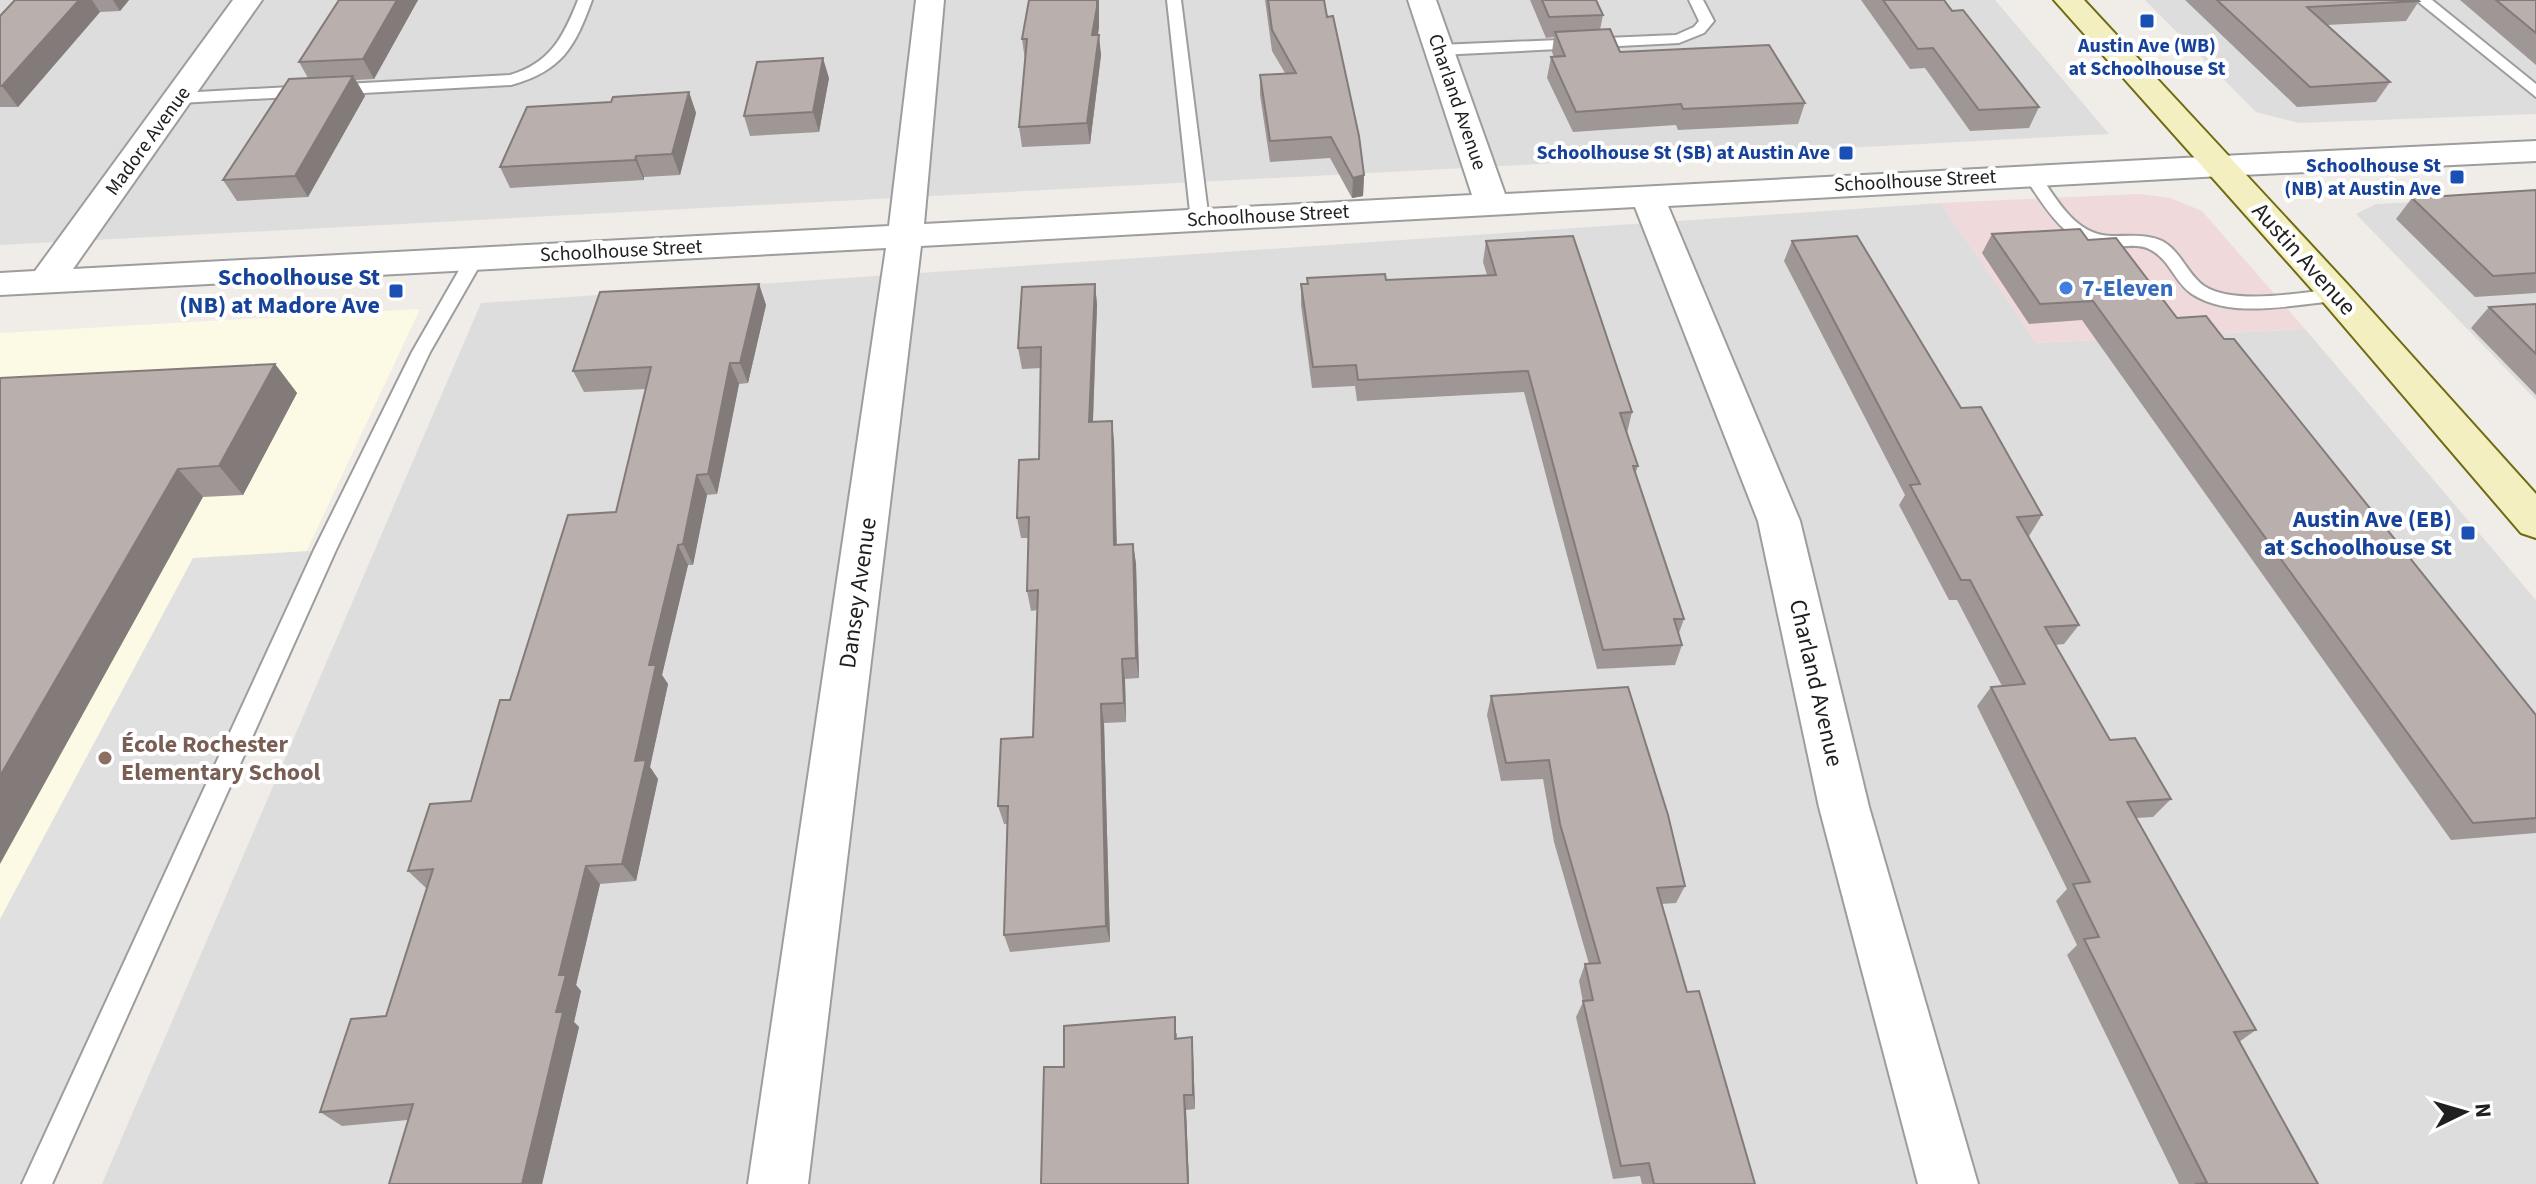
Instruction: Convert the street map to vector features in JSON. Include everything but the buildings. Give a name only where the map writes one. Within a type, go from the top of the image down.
[{"type":"main road","name":"Austin Avenue","points":[[2068,0],[2337,295],[2536,522]]},
{"type":"street","name":"Madore Avenue","points":[[46,281],[248,0]]},
{"type":"street","name":"Dansey Avenue","points":[[778,1184],[906,236],[930,0]]},
{"type":"street","name":"Charland Avenue","points":[[1422,0],[1491,203]]},
{"type":"street","name":"Schoolhouse Street","points":[[0,284],[1647,195],[2221,166],[2532,155]]},
{"type":"street","name":"Charland Avenue","points":[[1647,195],[1779,521],[1844,807],[1948,1184]]},
{"type":"lane","points":[[180,98],[511,80],[532,74],[552,63],[565,49],[585,0]]},
{"type":"lane","points":[[1174,0],[1200,221]]},
{"type":"lane","points":[[1439,50],[1679,39],[1699,30],[1707,21],[1696,0]]},
{"type":"lane","points":[[2423,0],[2536,92]]},
{"type":"lane","points":[[2032,176],[2064,220],[2078,233],[2099,242],[2134,240],[2153,243],[2167,252],[2195,288],[2212,298],[2234,301],[2337,295]]},
{"type":"lane","points":[[37,1184],[325,550],[421,352],[475,258]]},
{"type":"shaded area","points":[[0,0],[1995,0],[2109,134],[0,245]]},
{"type":"shaded area","points":[[2145,0],[2536,0],[2536,114],[2299,123],[2256,112]]},
{"type":"shaded area","points":[[2139,194],[2170,198],[2202,211],[2305,329],[2036,343],[1941,203]]},
{"type":"shaded area","points":[[2536,196],[2536,400],[2356,214],[2376,204]]},
{"type":"shaded area","points":[[1941,203],[2036,343],[2305,329],[2536,600],[2536,1184],[102,1184],[481,303]]},
{"type":"shaded area","name":"École Rochester Elementary School","points":[[420,309],[10,1184],[0,1184],[0,333]]},
{"type":"shaded area","points":[[325,550],[37,1184],[0,1184],[0,919],[193,558]]},
{"type":"place","name":"Austin Ave (WB) at Schoolhouse St","points":[[2147,21]]},
{"type":"place","name":"Schoolhouse St (SB) at Austin Ave","points":[[1846,153]]},
{"type":"place","name":"Schoolhouse St (NB) at Austin Ave","points":[[2457,177]]},
{"type":"place","name":"7-Eleven","points":[[2066,288]]},
{"type":"place","name":"Schoolhouse St (NB) at Madore Ave","points":[[396,291]]},
{"type":"place","name":"Austin Ave (EB) at Schoolhouse St","points":[[2468,533]]},
{"type":"place","name":"École Rochester Elementary School","points":[[105,758]]}]
